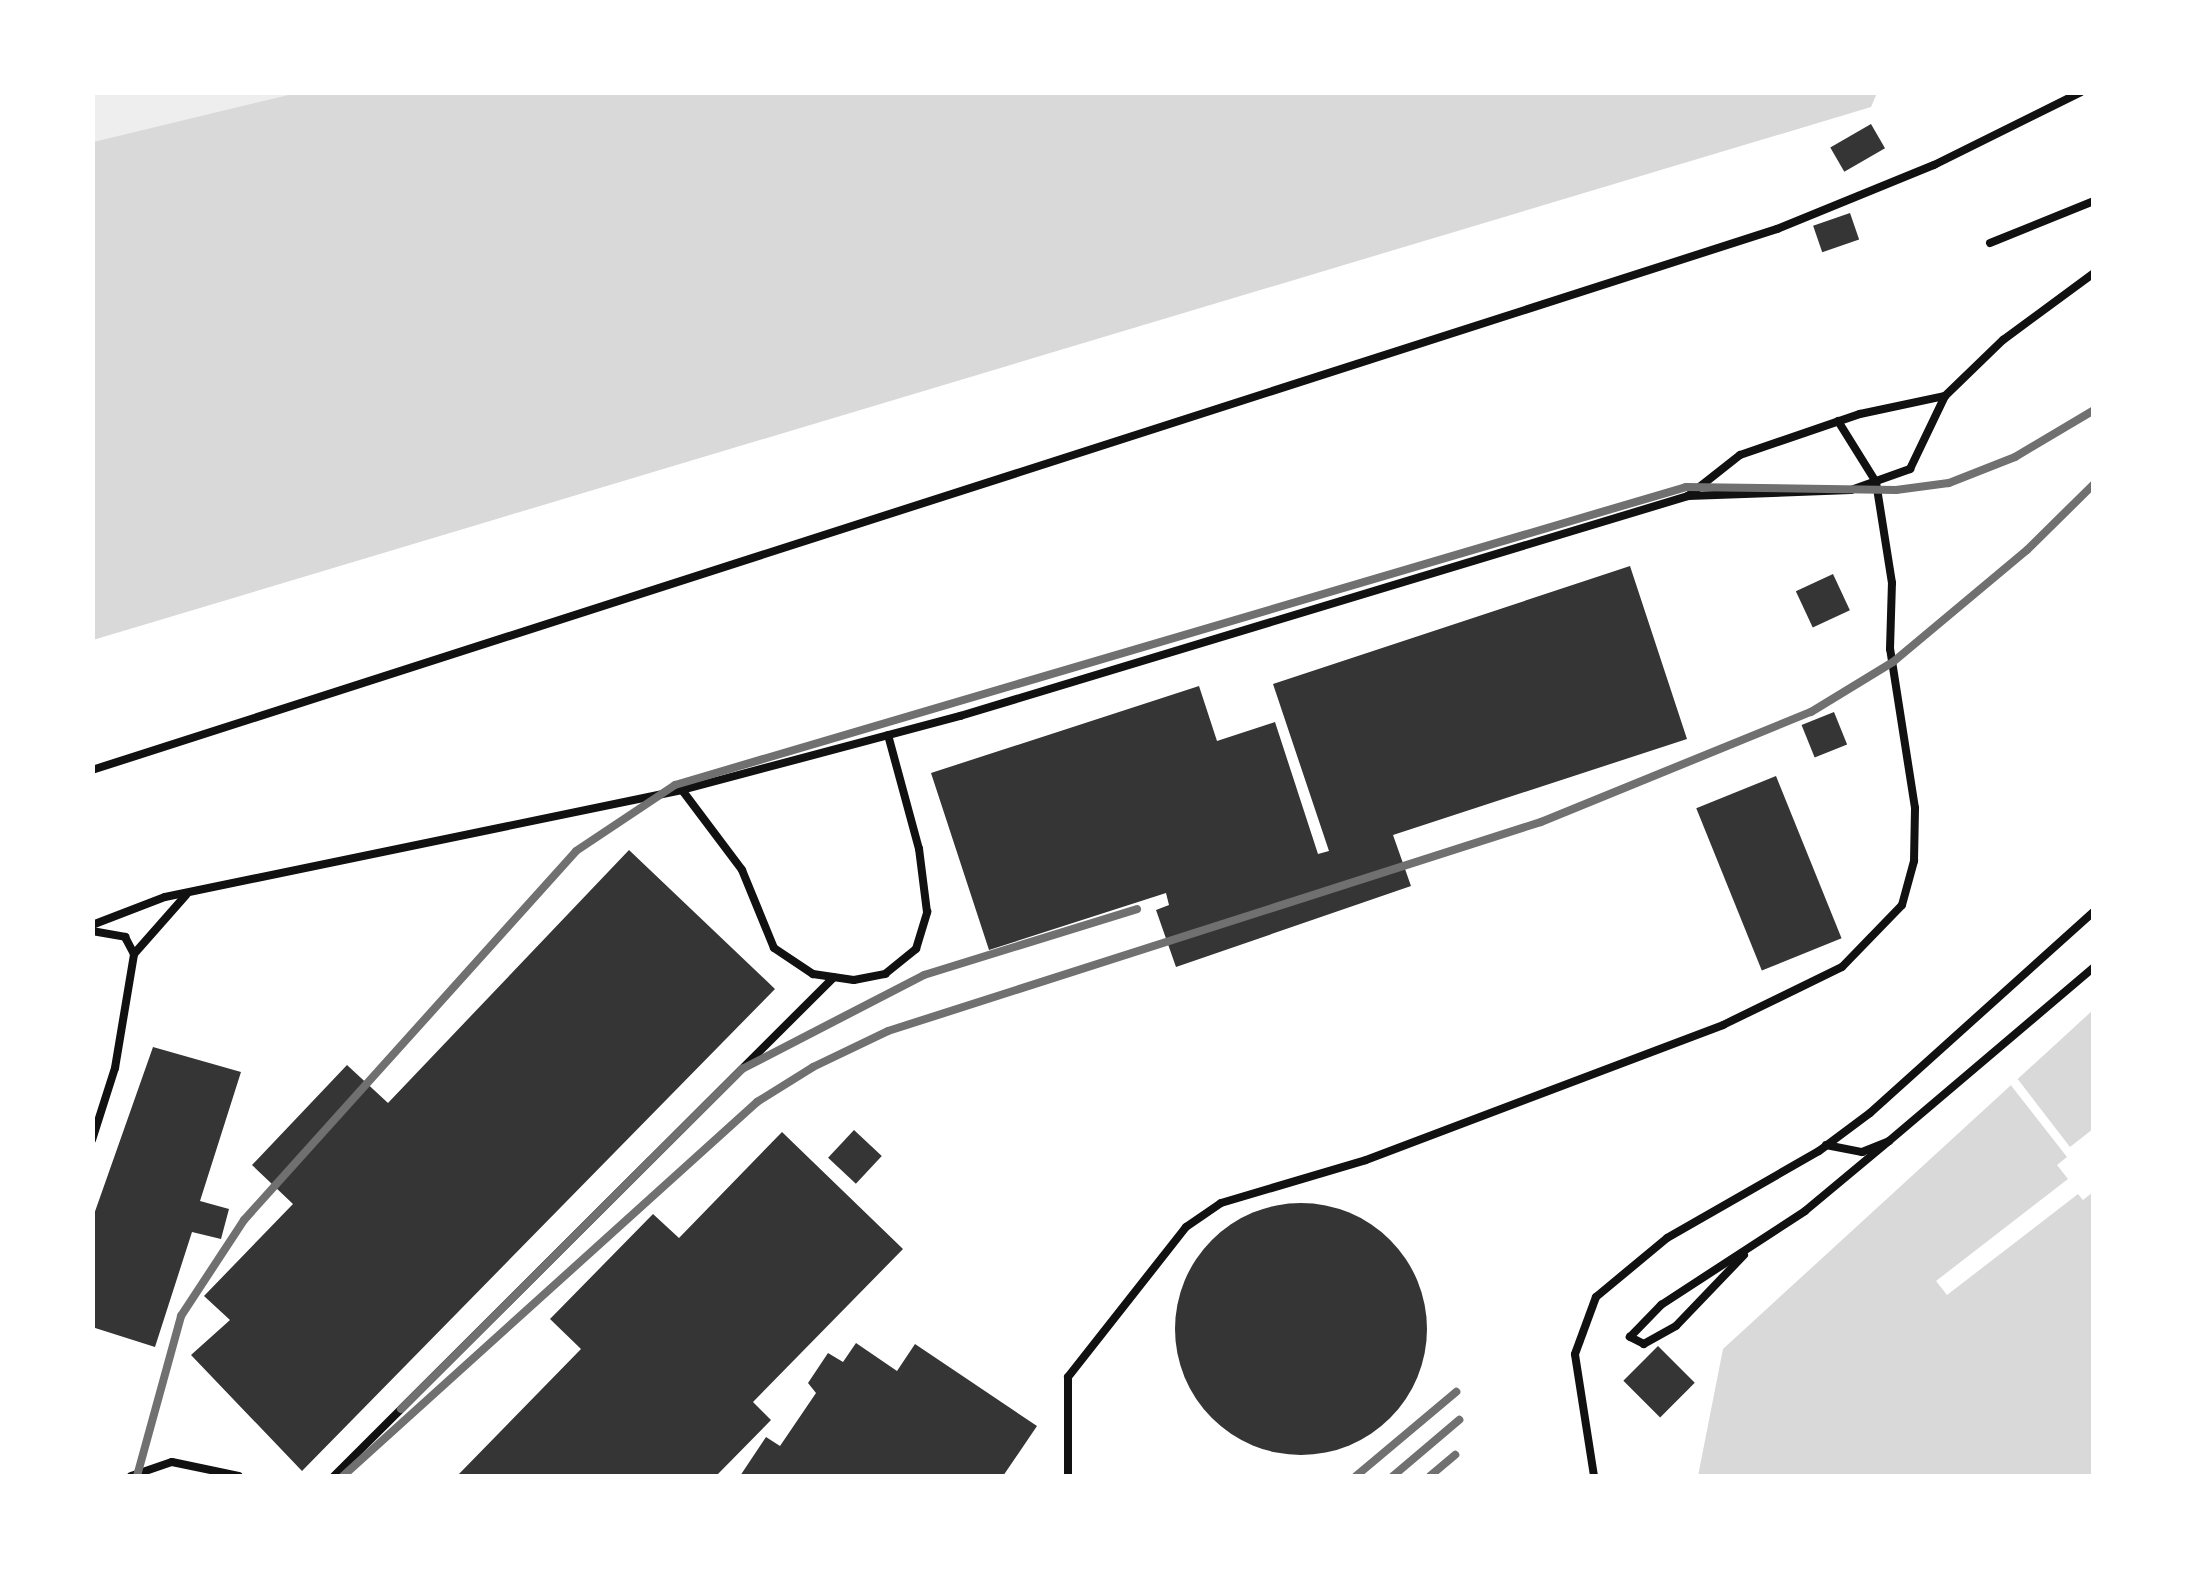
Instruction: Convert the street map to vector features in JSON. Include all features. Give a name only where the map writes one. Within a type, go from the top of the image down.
[{"type":"lane","points":[[92,770],[1776,229],[1934,166],[2081,92]]},
{"type":"lane","points":[[1990,243],[2094,201]]},
{"type":"lane","points":[[92,928],[189,892],[682,790],[888,735],[1688,496],[1851,490],[1876,482],[1910,470],[1946,396],[2002,340],[2094,273]]},
{"type":"lane","points":[[1688,496],[1740,455],[1838,422],[1946,396]]},
{"type":"lane","points":[[1068,1476],[1068,1377],[1186,1226],[1221,1203],[1366,1160],[1723,1025],[1842,967],[1881,933],[1902,904],[1914,861],[1914,808],[1890,649],[1892,583],[1876,482],[1838,422]]},
{"type":"lane","points":[[682,790],[742,870],[774,948],[812,974],[885,974],[916,949],[927,912],[920,849],[888,735]]},
{"type":"lane","points":[[92,1140],[115,1068],[134,954],[189,892]]},
{"type":"lane","points":[[1594,1476],[1575,1354],[1596,1297],[1667,1238],[1826,1146],[2094,911]]},
{"type":"lane","points":[[92,928],[126,937],[134,954]]},
{"type":"lane","points":[[1744,1255],[1676,1326],[1644,1344],[1630,1337],[1661,1305],[1744,1255],[1888,1141],[2094,967]]},
{"type":"lane","points":[[334,1476],[834,977]]},
{"type":"lane","points":[[1826,1146],[1862,1152],[1888,1141]]},
{"type":"lane","points":[[130,1476],[172,1462],[239,1476]]},
{"type":"shaded area","points":[[93,92],[301,92],[301,93],[93,142]]},
{"type":"shaded area","points":[[301,92],[1877,93],[1871,107],[93,640],[93,142]]},
{"type":"shaded area","points":[[2093,1010],[2093,1476],[1698,1476],[1723,1349]]},
{"type":"pier","points":[[2013,1073],[2070,1147],[2093,1129],[2093,1192],[2083,1200],[2078,1194],[1947,1295],[1936,1281],[2068,1179],[2057,1165],[2067,1157],[2006,1079]]},
{"type":"building","points":[[1871,124],[1885,148],[1844,172],[1830,148]]},
{"type":"building","points":[[1850,213],[1859,239],[1822,252],[1813,226]]},
{"type":"building","points":[[1630,566],[1687,739],[1393,835],[1411,886],[1176,967],[1156,910],[1169,905],[1166,893],[989,950],[931,773],[1199,686],[1217,741],[1275,722],[1318,854],[1329,851],[1273,684]]},
{"type":"building","points":[[1833,574],[1850,610],[1813,628],[1796,591]]},
{"type":"building","points":[[1834,712],[1847,744],[1815,758],[1802,725]]},
{"type":"building","points":[[1776,776],[1842,938],[1762,970],[1696,808]]},
{"type":"building","points":[[629,850],[775,989],[302,1471],[191,1355],[230,1320],[204,1296],[293,1204],[252,1165],[347,1065],[388,1103]]},
{"type":"building","points":[[153,1047],[241,1072],[200,1201],[229,1209],[221,1239],[192,1232],[155,1347],[92,1327],[92,1220]]},
{"type":"building","points":[[854,1130],[882,1156],[856,1184],[828,1158]]},
{"type":"building","points":[[782,1132],[903,1249],[753,1402],[771,1420],[716,1476],[457,1476],[581,1349],[550,1319],[653,1214],[679,1238]]},
{"type":"building","points":[[1301,1203],[1349,1213],[1390,1240],[1417,1281],[1427,1329],[1417,1377],[1390,1418],[1349,1445],[1301,1455],[1253,1445],[1212,1418],[1185,1377],[1175,1329],[1185,1281],[1212,1240],[1253,1213]]},
{"type":"building","points":[[856,1343],[897,1371],[915,1344],[1037,1426],[1003,1476],[740,1476],[766,1437],[780,1446],[816,1393],[808,1383],[828,1353],[843,1362]]},
{"type":"building","points":[[1658,1346],[1695,1383],[1660,1417],[1623,1381]]},
{"type":"railway","points":[[137,1476],[181,1316],[244,1220],[576,851],[675,785],[1686,487],[1896,490],[1949,483],[2015,457],[2094,410]]},
{"type":"railway","points":[[343,1476],[757,1102],[813,1067],[888,1031],[1541,822],[1811,712],[1893,662],[2027,550],[2094,484]]},
{"type":"railway","points":[[401,1409],[742,1069],[924,975],[1137,909]]},
{"type":"railway","points":[[1356,1476],[1456,1392]]},
{"type":"railway","points":[[1393,1476],[1459,1420]]},
{"type":"railway","points":[[1430,1476],[1455,1455]]}]
